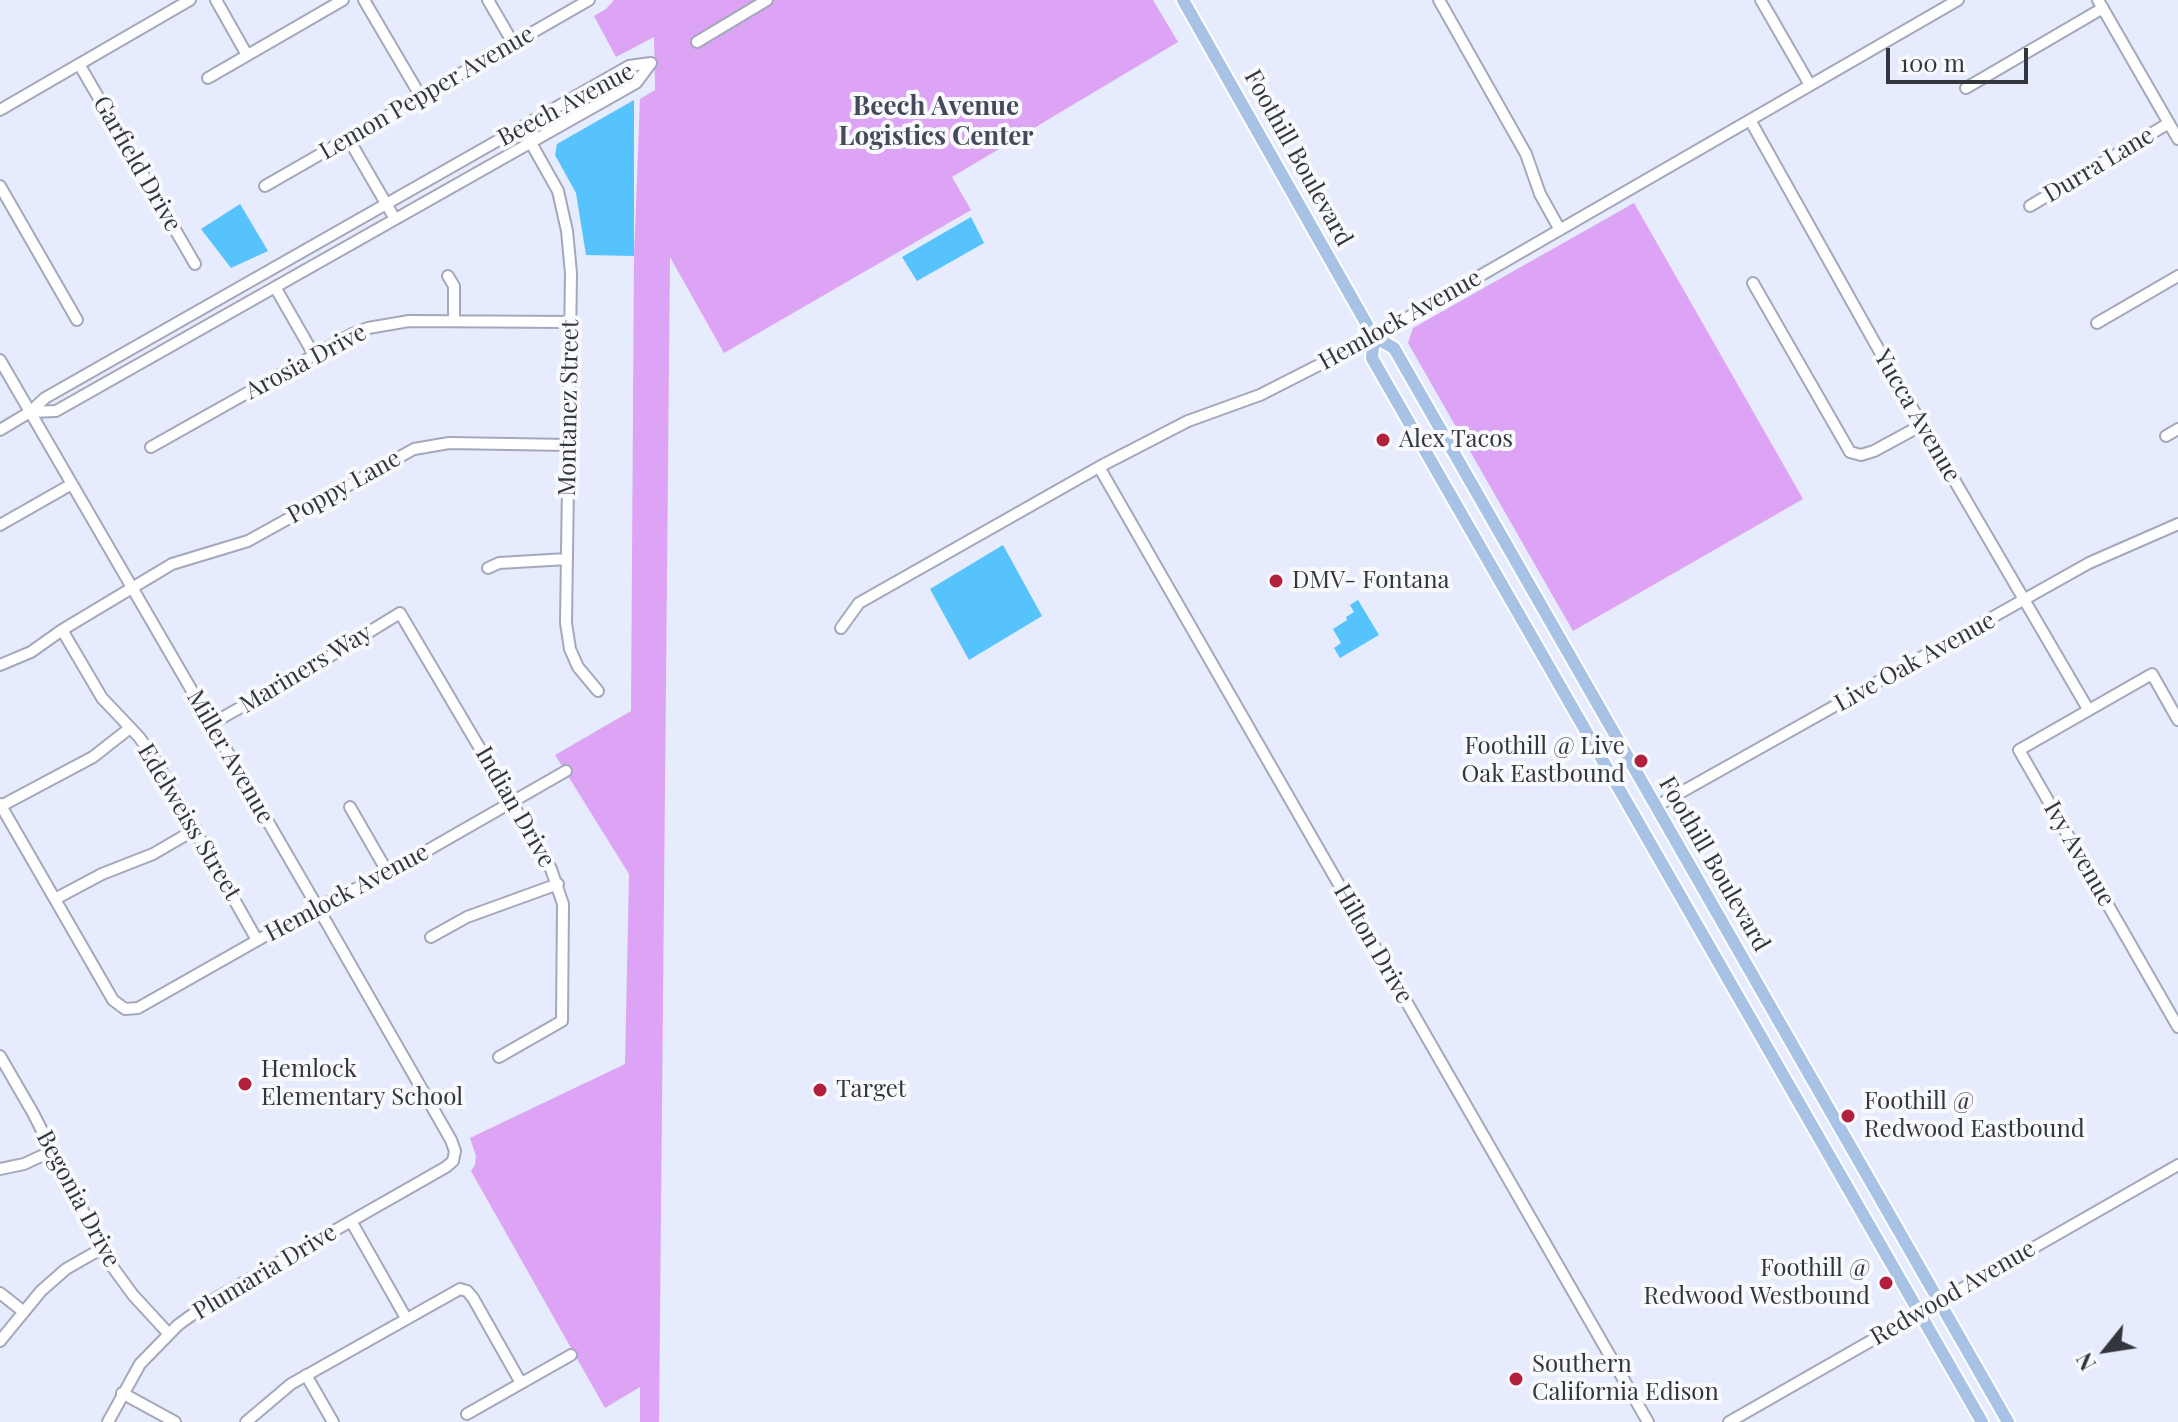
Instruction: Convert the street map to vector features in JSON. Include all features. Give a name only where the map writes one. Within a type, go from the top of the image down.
[{"type":"main road","name":"Foothill Boulevard","points":[[1183,0],[1374,337],[1394,348],[2008,1422]]},
{"type":"main road","name":"Foothill Boulevard","points":[[1374,337],[1372,358],[1982,1422]]},
{"type":"street","points":[[0,110],[190,0]]},
{"type":"street","points":[[216,0],[247,55]]},
{"type":"street","points":[[208,78],[343,0]]},
{"type":"street","points":[[364,0],[421,97]]},
{"type":"street","points":[[488,0],[513,43]]},
{"type":"street","name":"Lemon Pepper Avenue","points":[[265,186],[589,0]]},
{"type":"street","points":[[697,42],[767,0]]},
{"type":"street","points":[[1439,0],[1526,154],[1540,194],[1560,230]]},
{"type":"street","points":[[1761,0],[1810,85]]},
{"type":"street","name":"Hemlock Avenue","points":[[841,628],[859,603],[1099,467],[1188,421],[1260,395],[1374,337],[1958,0]]},
{"type":"street","points":[[1966,88],[2100,4],[2178,139]]},
{"type":"street","name":"Beech Avenue","points":[[0,430],[30,412],[45,398],[629,66],[651,63],[636,83],[56,411],[30,412]]},
{"type":"street","name":"Garfield Drive","points":[[79,64],[195,264]]},
{"type":"street","name":"Yucca Avenue","points":[[1750,120],[1922,425],[2088,709]]},
{"type":"street","name":"Durra Lane","points":[[2030,206],[2169,123]]},
{"type":"street","name":"Montanez Street","points":[[522,127],[558,191],[570,251],[566,623],[570,649],[578,667],[598,691]]},
{"type":"street","points":[[348,138],[395,219]]},
{"type":"street","points":[[0,186],[77,320]]},
{"type":"street","points":[[448,276],[454,286],[454,321]]},
{"type":"street","points":[[2097,323],[2178,276]]},
{"type":"street","points":[[1753,283],[1850,452],[1861,455],[1874,451],[1922,425]]},
{"type":"street","points":[[275,287],[314,355]]},
{"type":"street","name":"Arosia Drive","points":[[151,447],[352,334],[383,323],[570,322]]},
{"type":"street","name":"Miller Avenue","points":[[0,360],[318,907],[451,1140],[455,1156]]},
{"type":"street","points":[[2166,436],[2178,429]]},
{"type":"street","name":"Poppy Lane","points":[[0,665],[31,652],[172,564],[248,541],[414,449],[449,443],[569,445]]},
{"type":"street","name":"Hilton Drive","points":[[1099,467],[1648,1422]]},
{"type":"street","points":[[0,525],[72,484]]},
{"type":"street","name":"Live Oak Avenue","points":[[1655,807],[2089,563],[2178,524]]},
{"type":"street","points":[[488,568],[499,563],[567,559]]},
{"type":"street","name":"Mariners Way","points":[[211,724],[400,613]]},
{"type":"street","name":"Indian Drive","points":[[400,613],[558,884],[564,922],[562,1021],[499,1057]]},
{"type":"street","name":"Edelweiss Street","points":[[62,630],[102,698],[154,758],[257,940]]},
{"type":"street","points":[[2088,709],[2152,674],[2178,720]]},
{"type":"street","name":"Ivy Avenue","points":[[2088,709],[2019,750],[2178,1027]]},
{"type":"street","points":[[130,728],[93,757],[0,805],[55,899],[102,874],[153,854],[196,829]]},
{"type":"street","name":"Hemlock Avenue","points":[[55,899],[113,1000],[125,1009],[138,1008],[318,907],[388,873],[566,771]]},
{"type":"street","points":[[350,807],[388,873]]},
{"type":"street","points":[[431,937],[467,917],[558,884]]},
{"type":"street","name":"Begonia Drive","points":[[0,1056],[101,1249],[133,1295],[168,1333]]},
{"type":"street","points":[[0,1169],[24,1164],[52,1151]]},
{"type":"street","name":"Plumaria Drive","points":[[108,1422],[140,1364],[168,1333],[211,1301],[446,1167],[455,1156]]},
{"type":"street","name":"Redwood Avenue","points":[[1729,1422],[2178,1165]]},
{"type":"street","points":[[351,1221],[406,1318]]},
{"type":"street","points":[[0,1341],[41,1291],[66,1269],[101,1249]]},
{"type":"street","points":[[246,1422],[291,1384],[453,1292],[464,1289],[473,1298],[521,1383]]},
{"type":"street","points":[[0,1293],[24,1312]]},
{"type":"street","points":[[467,1414],[571,1355]]},
{"type":"street","points":[[306,1375],[333,1422]]},
{"type":"street","points":[[122,1393],[175,1422]]},
{"type":"shaded area","points":[[614,0],[1153,0],[1178,42],[952,177],[971,210],[724,353],[670,257],[659,1422],[640,1422],[640,1387],[605,1408],[471,1171],[476,1156],[470,1138],[625,1064],[629,874],[555,755],[631,711],[634,259],[640,99],[655,90],[654,37],[616,57],[594,16]]},
{"type":"shaded area","points":[[1634,203],[1803,499],[1573,631],[1408,343],[1413,328]]},
{"type":"water","points":[[634,100],[634,256],[586,255],[576,193],[555,155],[557,144]]},
{"type":"water","points":[[240,204],[268,251],[231,268],[201,229]]},
{"type":"water","points":[[971,217],[984,243],[917,281],[902,257]]},
{"type":"water","points":[[1003,545],[1042,616],[969,660],[930,589]]},
{"type":"water","points":[[1358,600],[1379,635],[1340,658],[1334,648],[1341,643],[1333,629],[1354,612],[1350,605]]},
{"type":"place","name":"Alex Tacos","points":[[1383,440]]},
{"type":"place","name":"DMV- Fontana","points":[[1276,581]]},
{"type":"place","name":"Foothill @ Live Oak Eastbound","points":[[1641,761]]},
{"type":"place","name":"Hemlock Elementary School","points":[[245,1084]]},
{"type":"place","name":"Target","points":[[820,1090]]},
{"type":"place","name":"Foothill @ Redwood Eastbound","points":[[1848,1116]]},
{"type":"place","name":"Foothill @ Redwood Westbound","points":[[1886,1283]]},
{"type":"place","name":"Southern California Edison","points":[[1516,1379]]},
{"type":"district","name":"Beech Avenue Logistics Center","points":[[936,122]]}]
